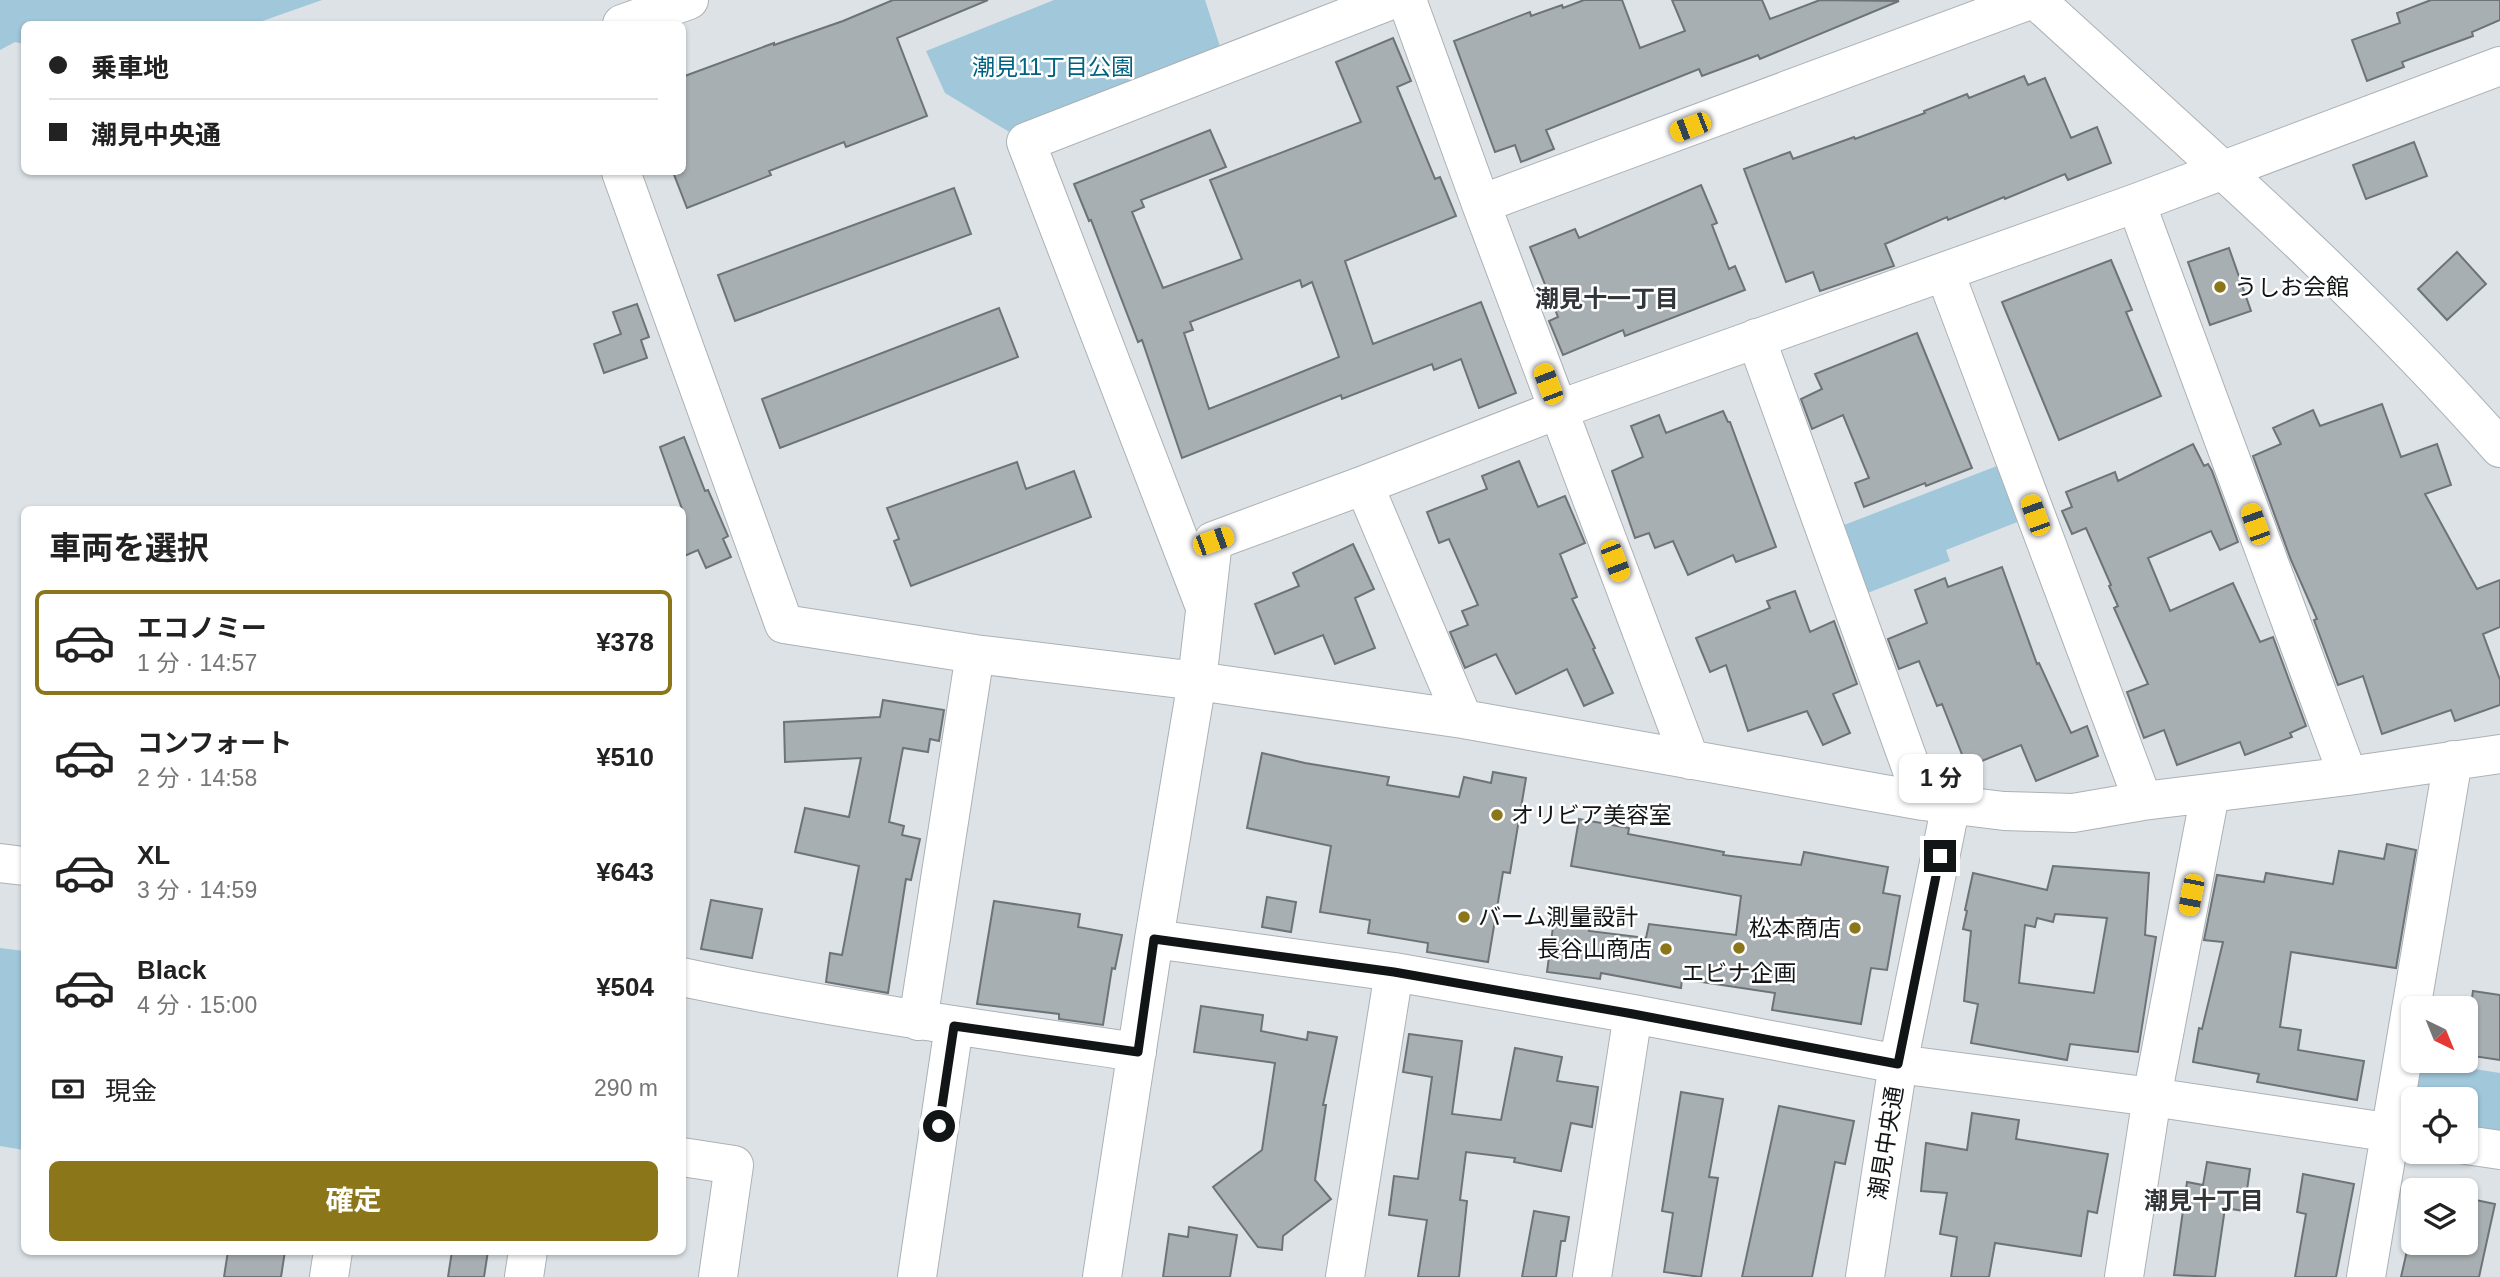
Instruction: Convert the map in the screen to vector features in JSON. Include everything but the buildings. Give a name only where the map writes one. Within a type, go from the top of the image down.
[{"type":"street","points":[[630,21],[689,0]]},
{"type":"street","points":[[1205,607],[1026,142],[1391,0]]},
{"type":"street","points":[[1407,0],[1480,204],[1690,760]]},
{"type":"street","points":[[1480,204],[2029,0]]},
{"type":"street","points":[[2036,0],[2363,303],[2451,392],[2500,448]]},
{"type":"street","points":[[1102,1277],[1197,681],[1213,541],[1557,410],[1945,273],[2500,66]]},
{"type":"street","points":[[622,175],[784,624],[975,654],[1197,681],[1463,719],[1690,760],[2004,811],[2073,813],[2143,801],[2500,754]]},
{"type":"street","points":[[2136,203],[2348,776]]},
{"type":"street","points":[[1945,273],[2143,801]]},
{"type":"street","points":[[1756,338],[1937,802]]},
{"type":"street","points":[[1364,485],[1463,719]]},
{"type":"street","points":[[917,1277],[936,1023],[975,654]]},
{"type":"street","points":[[2409,1087],[2453,760]]},
{"type":"street","points":[[2124,1277],[2152,1097],[2210,794]]},
{"type":"street","name":"潮見中央通","points":[[1866,1277],[1937,802]]},
{"type":"street","points":[[0,863],[21,866]]},
{"type":"street","points":[[1154,939],[1394,972],[1898,1064],[2152,1097],[2401,1135]]},
{"type":"street","points":[[1345,1277],[1394,972]]},
{"type":"street","points":[[686,978],[936,1023],[1138,1052]]},
{"type":"street","points":[[1592,1277],[1633,1014]]},
{"type":"street","points":[[2366,1277],[2401,1139]]},
{"type":"street","points":[[2478,1147],[2500,1150]]},
{"type":"street","points":[[686,1158],[734,1165],[718,1277]]},
{"type":"street","points":[[329,1277],[332,1255]]},
{"type":"street","points":[[524,1277],[527,1255]]},
{"type":"green space","points":[[0,0],[322,0],[262,21],[21,21],[21,43],[15,42],[0,50]]},
{"type":"green space","name":"潮見11丁目公園","points":[[1054,0],[1205,0],[1226,65],[1026,142],[945,93],[926,51]]},
{"type":"green space","points":[[2015,459],[2035,515],[1946,550],[1950,561],[1852,599],[1826,532]]},
{"type":"green space","points":[[0,948],[21,951],[21,1150],[0,1146]]},
{"type":"green space","points":[[2478,1070],[2500,1073],[2500,1150],[2478,1147],[2478,1087],[2407,1087],[2405,1073],[2478,1073]]},
{"type":"place","name":"うしお会館","points":[[2220,287]]},
{"type":"place","name":"オリビア美容室","points":[[1497,815]]},
{"type":"place","name":"バーム測量設計","points":[[1464,917]]},
{"type":"place","name":"松本商店","points":[[1855,928]]},
{"type":"place","name":"エビナ企画","points":[[1739,948]]},
{"type":"place","name":"長谷山商店","points":[[1666,949]]},
{"type":"district","name":"潮見十一丁目","points":[[1607,299]]},
{"type":"district","name":"潮見十丁目","points":[[2204,1201]]},
{"type":"route","points":[[939,1126],[954,1026],[1138,1052],[1154,939],[1394,972],[1898,1064],[1940,856]]}]
